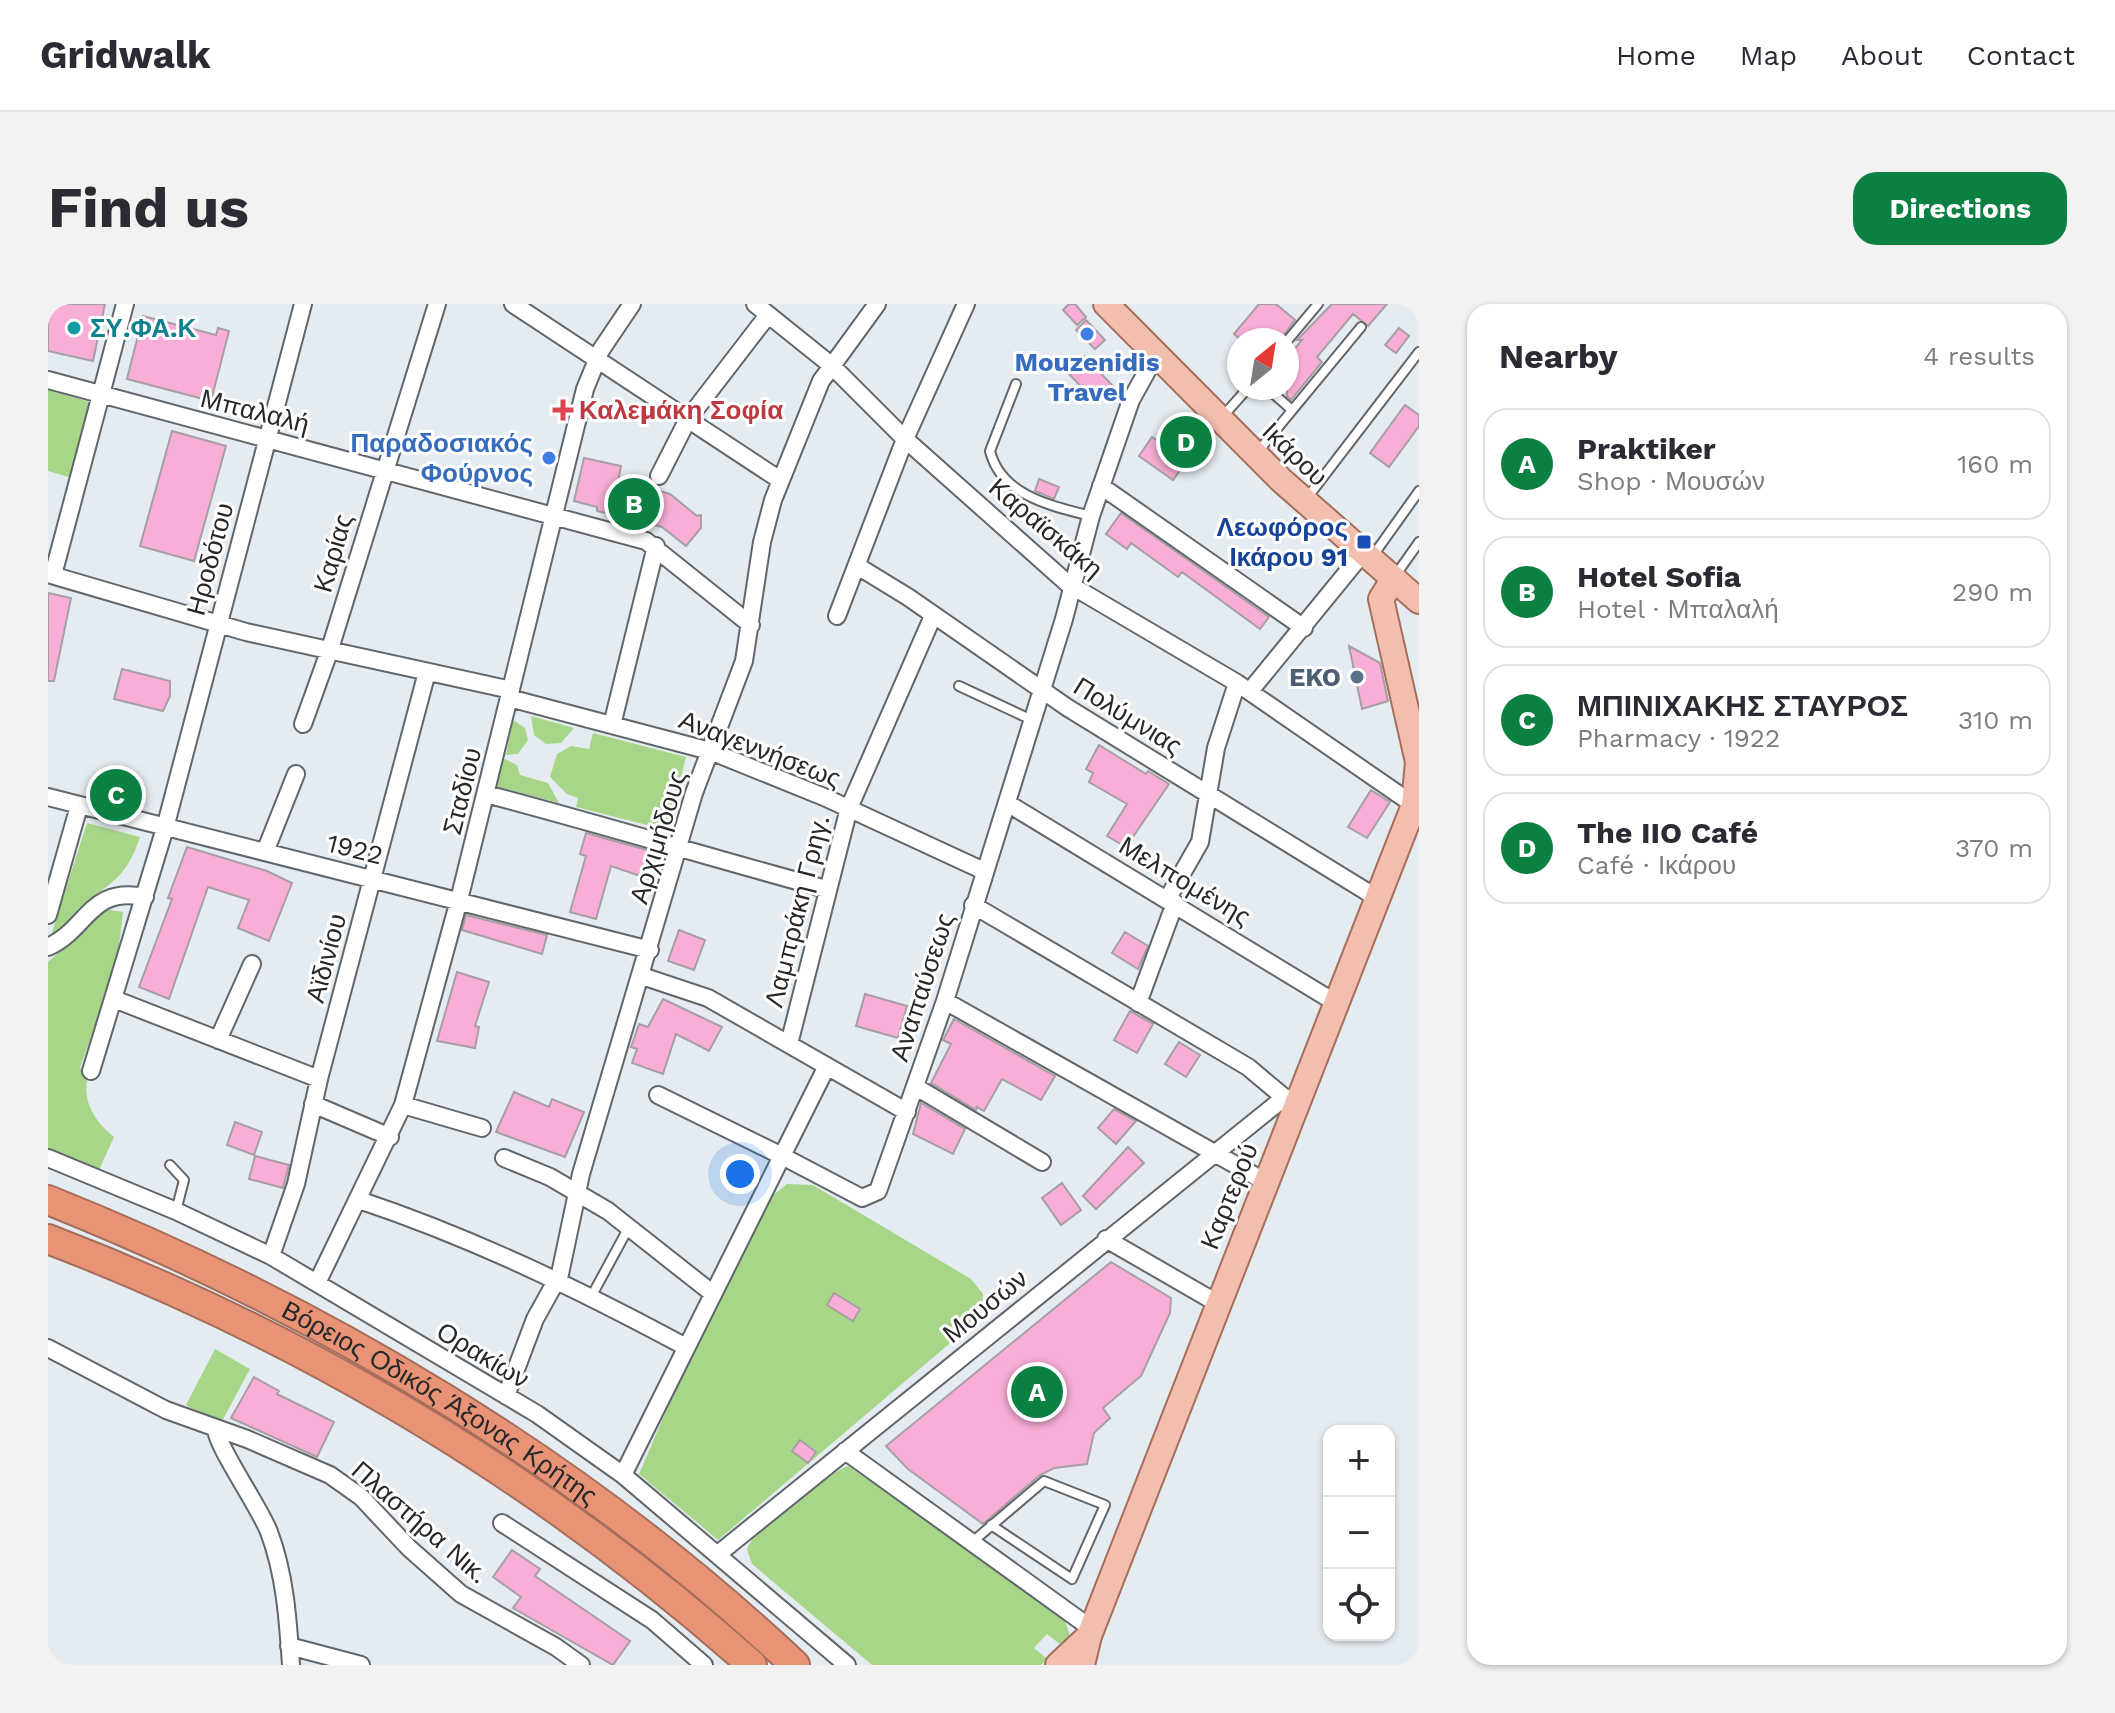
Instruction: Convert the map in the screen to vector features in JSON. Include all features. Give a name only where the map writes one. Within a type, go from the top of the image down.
[{"type":"highway","name":"Βόρειος Οδικός Άξονας Κρήτης","points":[[48,1200],[148,1240],[274,1302],[495,1431],[691,1574],[795,1665]]},
{"type":"highway","name":"Βόρειος Οδικός Άξονας Κρήτης","points":[[48,1239],[226,1313],[435,1428],[605,1543],[752,1665]]},
{"type":"main road","name":"Ικάρου","points":[[1106,304],[1305,502],[1419,601]]},
{"type":"main road","name":"Καρτερού","points":[[1082,1665],[1090,1633],[1264,1181],[1290,1102],[1336,1003],[1414,805],[1418,762],[1381,599],[1393,580]]},
{"type":"main road","name":"Καρτερού","points":[[1058,1665],[1090,1633]]},
{"type":"street","points":[[51,574],[125,304]]},
{"type":"street","name":"Ηροδότου","points":[[91,1071],[165,828],[303,304]]},
{"type":"street","name":"Καρίας","points":[[303,724],[329,652],[437,304]]},
{"type":"street","points":[[513,304],[780,480]]},
{"type":"street","name":"Σταδίου","points":[[317,1283],[403,1105],[486,794],[552,514],[597,358],[632,304]]},
{"type":"street","name":"Αρχιμήδους","points":[[506,1396],[535,1319],[557,1280],[577,1192],[679,848],[710,751],[744,661],[762,542],[780,480],[815,392],[831,365],[877,304]]},
{"type":"street","points":[[837,616],[859,567],[905,439],[966,304]]},
{"type":"street","points":[[659,476],[688,419],[762,309]]},
{"type":"street","name":"Καραϊσκάκη","points":[[762,309],[831,365],[905,439],[1072,586],[1243,687],[1414,805]]},
{"type":"street","name":"Αναπαύσεως","points":[[782,1156],[867,1199],[878,1191],[945,1001],[1091,516],[1131,400],[1156,355]]},
{"type":"street","name":"Μπαλαλή","points":[[48,380],[552,514],[656,546],[751,625]]},
{"type":"street","points":[[1101,486],[1304,628]]},
{"type":"street","points":[[612,725],[656,546]]},
{"type":"street","points":[[1138,1003],[1172,900],[1197,849],[1225,712],[1243,687],[1304,628],[1366,558]]},
{"type":"street","name":"Πολύμνιας","points":[[859,567],[1041,690],[1377,898]]},
{"type":"street","name":"Αναγεννήσεως","points":[[51,574],[217,624],[427,672],[710,751],[849,808],[984,871]]},
{"type":"street","name":"Λαμπράκη Γρηγ.","points":[[789,1044],[849,808],[933,616]]},
{"type":"street","name":"Αϊδινίου","points":[[271,1256],[296,1184],[319,1079],[427,672]]},
{"type":"street","points":[[265,852],[296,774]]},
{"type":"street","points":[[486,794],[826,889]]},
{"type":"street","name":"1922","points":[[48,797],[650,950]]},
{"type":"street","name":"Μελπομένης","points":[[1007,803],[1172,900],[1336,1003]]},
{"type":"street","points":[[48,915],[79,806]]},
{"type":"street","points":[[48,947],[102,901],[123,895],[145,897]]},
{"type":"street","points":[[973,905],[1248,1067],[1290,1102]]},
{"type":"street","points":[[218,1040],[252,964]]},
{"type":"street","points":[[642,976],[708,998],[907,1112]]},
{"type":"street","points":[[114,999],[319,1079]]},
{"type":"street","points":[[945,1001],[1264,1181]]},
{"type":"street","points":[[623,1475],[827,1066]]},
{"type":"street","points":[[916,1087],[1042,1162]]},
{"type":"street","points":[[658,1095],[782,1156]]},
{"type":"street","name":"Μουσών","points":[[718,1554],[1215,1151],[1290,1102]]},
{"type":"street","points":[[313,1104],[390,1137]]},
{"type":"street","points":[[403,1105],[482,1128]]},
{"type":"street","name":"Ορακίων","points":[[48,1158],[176,1211],[271,1256],[506,1396],[623,1475],[847,1665]]},
{"type":"street","points":[[504,1158],[577,1192],[629,1227],[712,1293]]},
{"type":"street","points":[[359,1200],[459,1236],[557,1280],[686,1347]]},
{"type":"street","points":[[1106,1239],[1217,1303]]},
{"type":"street","name":"Πλαστήρα Νικ.","points":[[48,1348],[166,1410],[304,1462],[343,1483],[461,1594],[556,1647],[581,1665]]},
{"type":"street","points":[[216,1429],[220,1445],[245,1483],[270,1535],[280,1569],[291,1665]]},
{"type":"street","points":[[845,1451],[1090,1633]]},
{"type":"street","points":[[502,1523],[652,1620],[704,1665]]},
{"type":"street","points":[[289,1646],[361,1665]]},
{"type":"lane","points":[[1298,328],[1318,304]]},
{"type":"lane","points":[[1256,454],[1361,327]]},
{"type":"lane","points":[[1305,502],[1331,463],[1419,352]]},
{"type":"lane","points":[[1016,384],[990,451],[993,463],[1005,479],[1027,497],[1091,516]]},
{"type":"lane","points":[[1220,420],[1238,400]]},
{"type":"lane","points":[[1281,400],[1292,410]]},
{"type":"lane","points":[[1366,558],[1419,491]]},
{"type":"lane","points":[[1393,580],[1419,542]]},
{"type":"lane","points":[[959,686],[1032,720]]},
{"type":"lane","points":[[170,1165],[184,1180],[176,1211]]},
{"type":"lane","points":[[591,1297],[629,1227]]},
{"type":"lane","points":[[971,1543],[991,1525],[1044,1481],[1105,1505],[1072,1579],[991,1525]]},
{"type":"green space","points":[[48,390],[93,403],[72,478],[48,471]]},
{"type":"green space","points":[[531,716],[574,728],[561,743],[546,744],[534,735]]},
{"type":"green space","points":[[513,720],[525,728],[528,740],[518,754],[506,755]]},
{"type":"green space","points":[[593,733],[686,757],[667,830],[576,807],[578,798],[567,794],[550,777],[557,754],[571,746],[589,749]]},
{"type":"green space","points":[[503,758],[517,765],[520,775],[548,783],[559,803],[495,786]]},
{"type":"green space","points":[[87,823],[140,837],[123,871],[80,907],[54,935],[52,932]]},
{"type":"green space","points":[[101,912],[123,912],[117,963],[80,1068],[87,1079],[87,1096],[92,1112],[114,1137],[99,1170],[48,1151],[48,962]]},
{"type":"green space","points":[[787,1184],[813,1185],[971,1279],[983,1294],[982,1316],[718,1540],[639,1474],[684,1369],[772,1196]]},
{"type":"green space","points":[[215,1349],[250,1369],[220,1425],[186,1405]]},
{"type":"green space","points":[[848,1466],[999,1570],[1065,1621],[1070,1636],[1061,1645],[1047,1634],[1034,1648],[1047,1659],[1041,1665],[872,1665],[752,1564],[747,1550],[761,1529],[775,1516],[807,1491]]},
{"type":"building","name":"ΣΥ.ΦΑ.Κ","points":[[48,304],[105,304],[93,361],[48,351]]},
{"type":"building","points":[[1069,304],[1075,304],[1086,317],[1077,325],[1063,310]]},
{"type":"building","points":[[1259,304],[1276,304],[1295,320],[1289,328],[1239,328]]},
{"type":"building","points":[[1332,304],[1387,304],[1368,326],[1353,314],[1317,357],[1322,362],[1299,390],[1299,344],[1302,340],[1299,338]]},
{"type":"building","points":[[143,316],[216,335],[218,328],[229,331],[211,401],[127,379]]},
{"type":"building","points":[[1086,320],[1105,340],[1095,349],[1076,330]]},
{"type":"building","points":[[1399,328],[1409,336],[1396,353],[1385,345]]},
{"type":"building","points":[[1084,356],[1113,386],[1096,402],[1067,372]]},
{"type":"building","points":[[1405,405],[1419,415],[1419,426],[1389,467],[1370,453]]},
{"type":"building","points":[[172,431],[226,446],[194,561],[140,546]]},
{"type":"building","points":[[1152,437],[1187,461],[1173,480],[1139,456]]},
{"type":"building","points":[[584,458],[621,466],[617,487],[654,496],[656,490],[670,494],[697,516],[701,515],[701,528],[686,546],[662,527],[597,511],[597,507],[574,501]]},
{"type":"building","points":[[1039,479],[1059,487],[1054,499],[1035,491]]},
{"type":"building","points":[[1121,513],[1269,617],[1260,629],[1182,572],[1178,577],[1131,543],[1127,549],[1106,534]]},
{"type":"building","points":[[48,593],[71,598],[54,681],[48,681]]},
{"type":"building","points":[[1349,646],[1380,663],[1388,701],[1362,709]]},
{"type":"building","points":[[122,669],[170,681],[170,696],[163,711],[114,699]]},
{"type":"building","points":[[1099,745],[1146,774],[1148,771],[1169,784],[1126,847],[1107,836],[1127,804],[1089,782],[1093,773],[1086,769]]},
{"type":"building","points":[[1371,790],[1390,802],[1367,838],[1348,827]]},
{"type":"building","points":[[586,833],[661,854],[652,880],[611,866],[596,919],[570,912],[586,856],[580,854]]},
{"type":"building","points":[[187,847],[267,871],[292,883],[269,941],[238,928],[249,900],[208,887],[169,999],[139,987],[172,899],[168,898]]},
{"type":"building","points":[[466,915],[547,935],[542,954],[462,930]]},
{"type":"building","points":[[679,930],[705,940],[694,970],[668,961]]},
{"type":"building","points":[[1125,932],[1148,946],[1138,969],[1112,953]]},
{"type":"building","points":[[457,972],[489,982],[475,1026],[479,1027],[475,1048],[437,1041]]},
{"type":"building","points":[[865,994],[907,1006],[898,1038],[856,1026]]},
{"type":"building","points":[[663,999],[722,1027],[709,1051],[676,1034],[663,1074],[632,1063],[637,1049],[631,1047],[639,1024],[648,1027]]},
{"type":"building","points":[[1130,1011],[1153,1024],[1137,1053],[1114,1040]]},
{"type":"building","points":[[954,1019],[1055,1076],[1041,1100],[1002,1079],[984,1111],[977,1107],[976,1110],[931,1083],[951,1044],[943,1040]]},
{"type":"building","points":[[1179,1042],[1200,1055],[1186,1077],[1165,1064]]},
{"type":"building","points":[[514,1092],[549,1107],[552,1099],[584,1112],[565,1157],[496,1132]]},
{"type":"building","points":[[921,1103],[965,1129],[953,1154],[913,1134]]},
{"type":"building","points":[[1114,1109],[1136,1121],[1116,1144],[1098,1128]]},
{"type":"building","points":[[235,1122],[262,1132],[254,1155],[227,1145]]},
{"type":"building","points":[[1128,1147],[1144,1163],[1096,1209],[1083,1196]]},
{"type":"building","points":[[255,1156],[289,1165],[283,1188],[249,1179]]},
{"type":"building","points":[[1062,1183],[1081,1210],[1061,1225],[1042,1198]]},
{"type":"building","points":[[1111,1262],[1171,1298],[1170,1313],[1141,1376],[1103,1408],[1110,1418],[1094,1433],[1087,1464],[1054,1468],[1040,1475],[983,1524],[908,1469],[886,1446]]},
{"type":"building","points":[[834,1293],[860,1309],[853,1321],[827,1305]]},
{"type":"building","points":[[254,1377],[279,1391],[277,1394],[334,1422],[317,1457],[231,1418]]},
{"type":"building","points":[[800,1440],[816,1452],[808,1463],[792,1451]]},
{"type":"building","points":[[512,1550],[540,1569],[535,1576],[630,1641],[613,1665],[513,1608],[521,1597],[493,1577]]},
{"type":"place","name":"ΣΥ.ΦΑ.Κ","points":[[74,328]]},
{"type":"place","name":"Mouzenidis Travel","points":[[1087,334]]},
{"type":"place","name":"Καλεμάκη Σοφία","points":[[563,410]]},
{"type":"place","name":"The IIO Café","points":[[1186,442]]},
{"type":"place","name":"Παραδοσιακός Φούρνος","points":[[549,458]]},
{"type":"place","name":"Hotel Sofia","points":[[634,504]]},
{"type":"place","name":"Λεωφόρος Ικάρου 91","points":[[1364,542]]},
{"type":"place","name":"EKO","points":[[1357,677]]},
{"type":"place","name":"ΜΠΙΝΙΧΑΚΗΣ ΣΤΑΥΡΟΣ","points":[[116,795]]},
{"type":"place","name":"Praktiker","points":[[1037,1392]]}]
